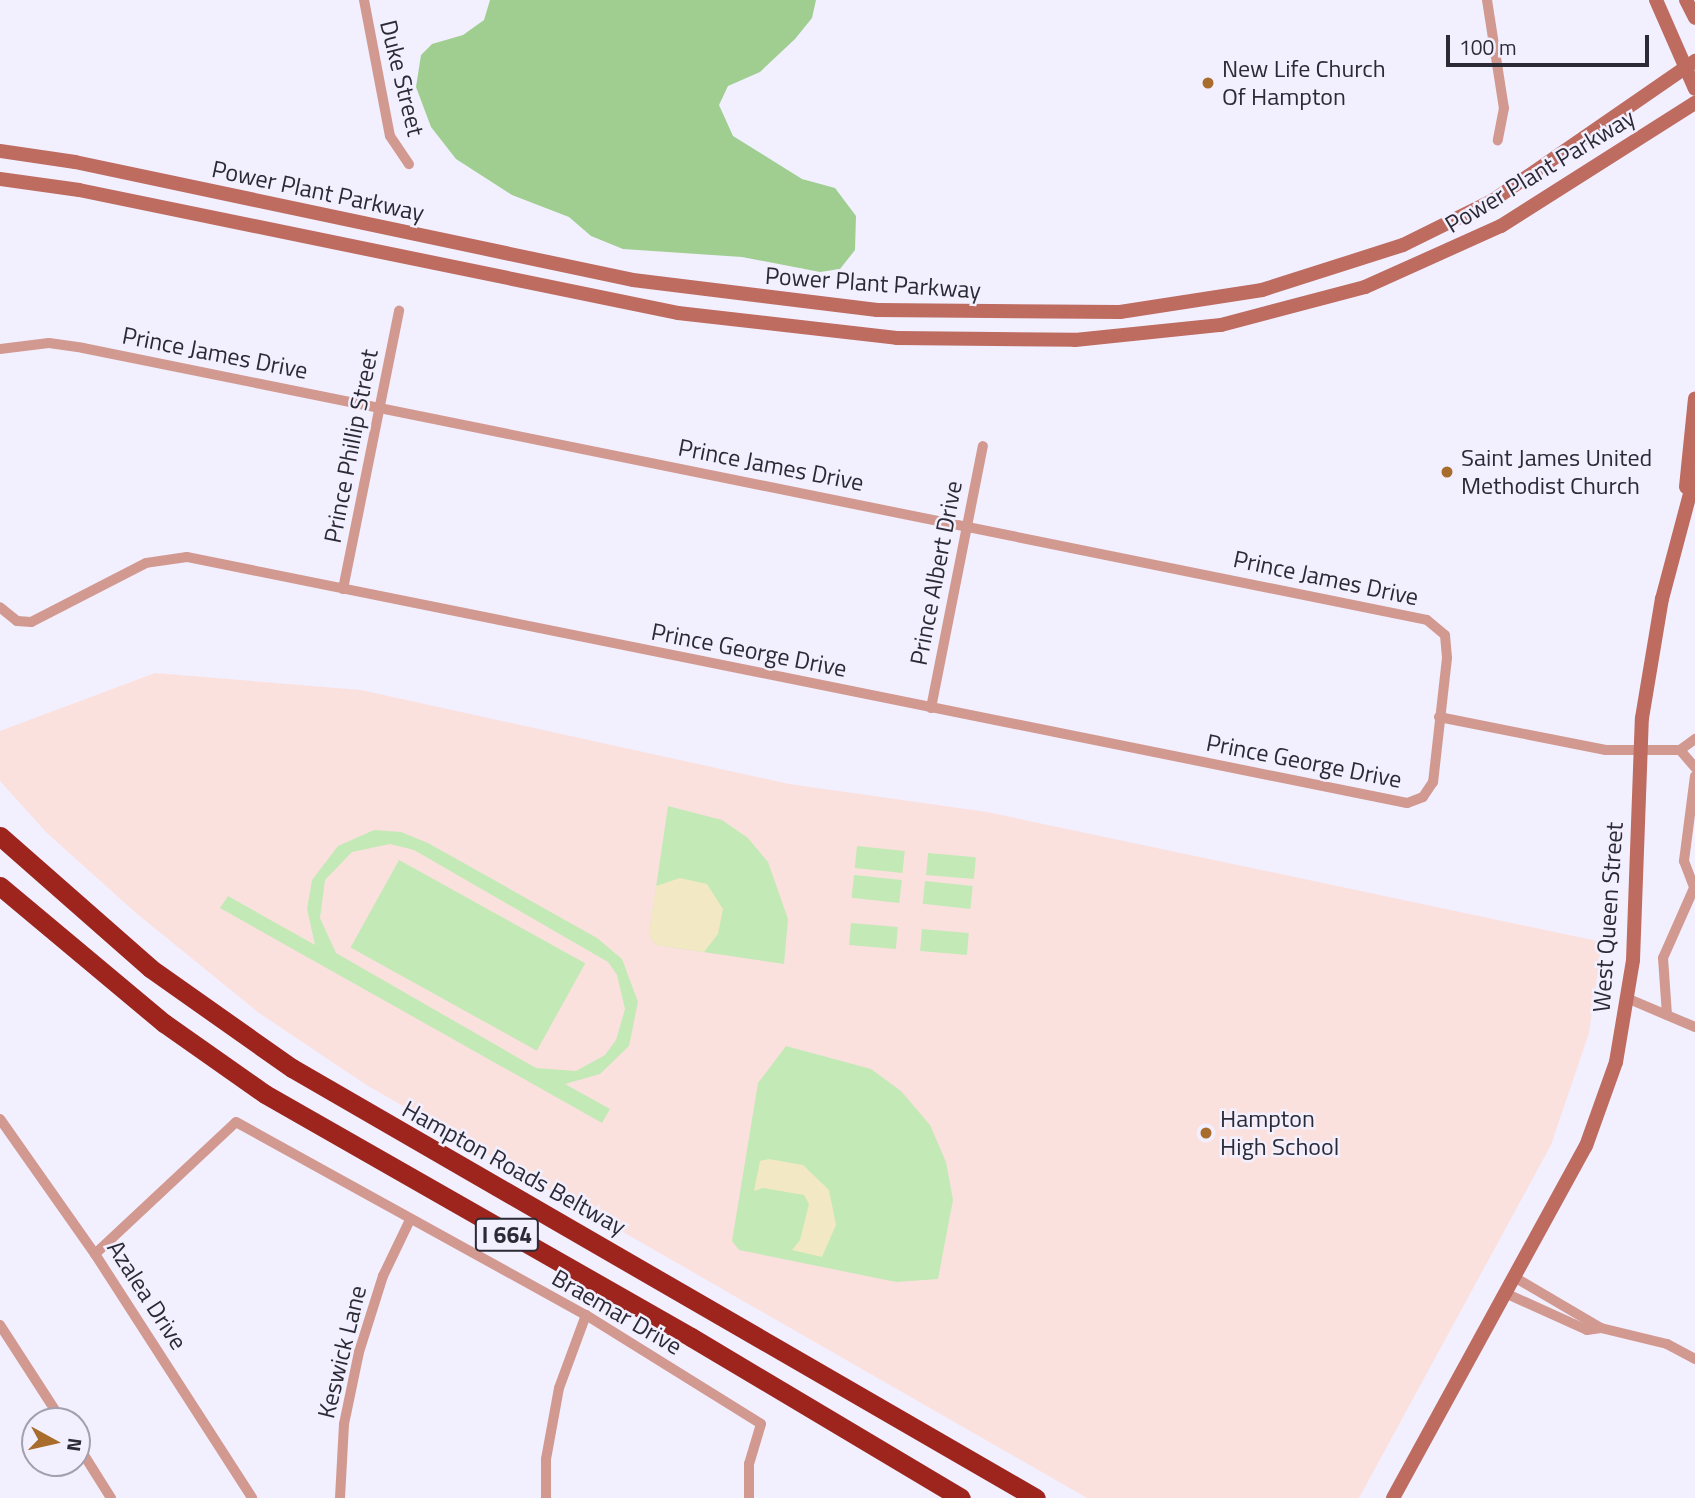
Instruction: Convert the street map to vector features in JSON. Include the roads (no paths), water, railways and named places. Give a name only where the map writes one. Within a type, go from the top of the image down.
[{"type":"highway","name":"Hampton Roads Beltway","points":[[0,836],[150,968],[292,1068],[1036,1498]]},
{"type":"highway","name":"I 664","points":[[0,886],[164,1023],[265,1094],[691,1337],[961,1498]]},
{"type":"main road","points":[[1656,0],[1691,64],[1695,89]]},
{"type":"main road","points":[[1686,0],[1695,18]]},
{"type":"main road","name":"Power Plant Parkway","points":[[0,150],[75,162],[660,284],[877,310],[1120,312],[1262,290],[1358,262],[1414,240],[1492,201],[1691,64]]},
{"type":"main road","name":"Power Plant Parkway","points":[[0,179],[127,200],[678,313],[897,338],[1074,340],[1222,325],[1365,287],[1501,226],[1695,103]]},
{"type":"main road","name":"West Queen Street","points":[[1393,1498],[1597,1119],[1629,999],[1639,750],[1648,669],[1686,498],[1695,398]]},
{"type":"main road","name":"West Queen Street","points":[[1686,498],[1695,475]]},
{"type":"street","name":"Duke Street","points":[[364,0],[390,136],[409,164]]},
{"type":"street","points":[[1487,0],[1504,108],[1498,140]]},
{"type":"street","name":"Prince Phillip Street","points":[[343,589],[399,311]]},
{"type":"street","name":"Prince James Drive","points":[[0,349],[66,345],[1427,620],[1445,635],[1448,646],[1439,717]]},
{"type":"street","name":"Prince Albert Drive","points":[[931,708],[983,446]]},
{"type":"street","name":"Prince George Drive","points":[[0,607],[17,621],[31,622],[146,563],[176,556],[1406,803],[1423,797],[1433,782],[1439,717]]},
{"type":"street","points":[[1439,717],[1598,750],[1680,750],[1695,739]]},
{"type":"street","points":[[1680,750],[1695,767]]},
{"type":"street","points":[[1667,1015],[1663,958],[1694,889],[1684,861],[1695,776]]},
{"type":"street","points":[[1629,999],[1695,1027]]},
{"type":"street","name":"Azalea Drive","points":[[0,1119],[95,1254],[252,1498]]},
{"type":"street","name":"Braemar Drive","points":[[95,1254],[236,1122],[410,1222],[586,1315],[761,1424],[749,1464],[748,1498]]},
{"type":"street","name":"Keswick Lane","points":[[340,1498],[344,1424],[359,1352],[383,1276],[410,1222]]},
{"type":"street","points":[[1514,1277],[1601,1328],[1667,1344],[1695,1359]]},
{"type":"street","points":[[1505,1293],[1587,1330],[1601,1328]]},
{"type":"street","points":[[546,1498],[547,1459],[559,1388],[586,1315]]},
{"type":"street","points":[[0,1325],[53,1407]]},
{"type":"street","points":[[91,1466],[111,1498]]},
{"type":"place","name":"New Life Church Of Hampton","points":[[1208,83]]},
{"type":"place","name":"Saint James United Methodist Church","points":[[1447,472]]},
{"type":"place","name":"Hampton High School","points":[[1206,1133]]}]
